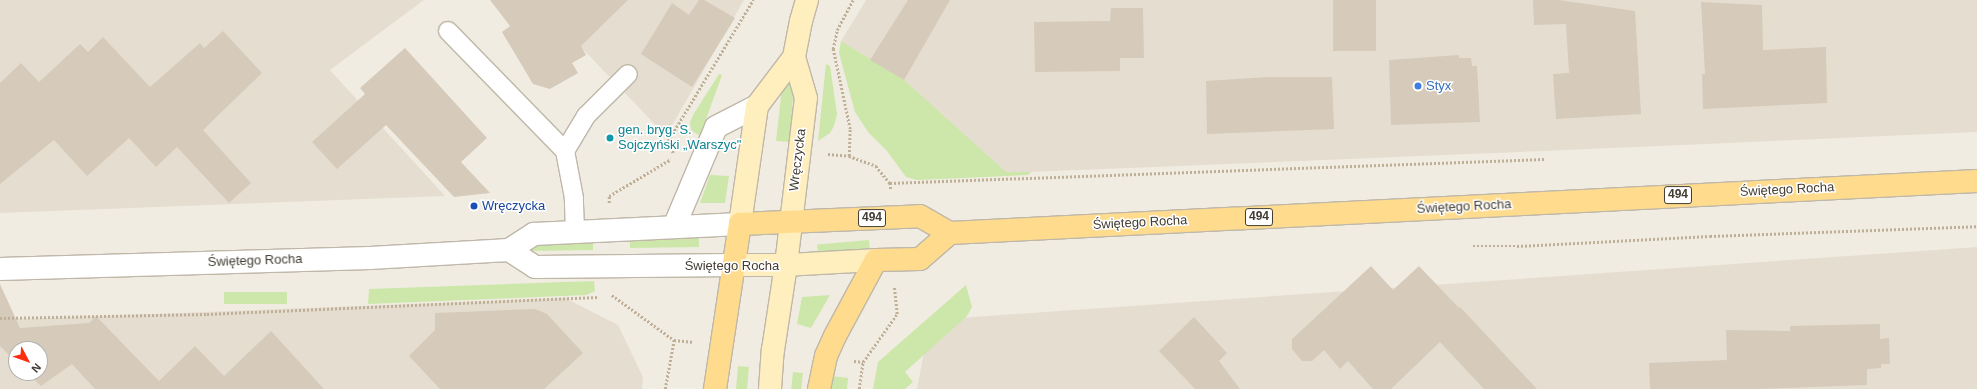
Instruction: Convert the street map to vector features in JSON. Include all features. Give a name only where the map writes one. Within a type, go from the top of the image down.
[{"type":"main road","name":"Wręczycka","points":[[740,224],[757,106],[794,57],[807,0]]},
{"type":"main road","name":"Wręczycka","points":[[770,389],[773,350],[786,265],[806,98],[794,57]]},
{"type":"main road","name":"Świętego Rocha","points":[[740,224],[920,216],[950,233],[1977,181]]},
{"type":"main road","points":[[715,389],[740,224]]},
{"type":"main road","name":"Świętego Rocha","points":[[734,265],[786,265],[920,259],[950,233]]},
{"type":"main road","points":[[819,389],[826,356],[835,336],[876,260]]},
{"type":"street","points":[[674,227],[716,127],[757,106]]},
{"type":"street","name":"Świętego Rocha","points":[[0,269],[370,258],[509,250],[534,234],[740,224]]},
{"type":"street","name":"Świętego Rocha","points":[[509,250],[535,267],[734,265]]},
{"type":"lane","points":[[448,31],[565,151],[574,198],[575,232]]},
{"type":"lane","points":[[565,151],[586,116],[628,74]]},
{"type":"path","points":[[671,158],[673,152],[668,141],[753,0]]},
{"type":"path","points":[[849,156],[850,129],[833,49],[837,30],[852,0]]},
{"type":"path","points":[[826,154],[849,156],[876,166],[890,183],[1545,159]]},
{"type":"path","points":[[608,208],[609,196],[678,155]]},
{"type":"path","points":[[1473,246],[1517,246],[1977,226]]},
{"type":"path","points":[[859,389],[863,362],[897,314],[895,294]]},
{"type":"path","points":[[0,318],[207,314],[613,295],[674,340],[688,341]]},
{"type":"path","points":[[665,389],[674,340]]},
{"type":"shaded area","points":[[0,0],[424,0],[330,70],[445,196],[0,213]]},
{"type":"shaded area","points":[[536,0],[744,0],[666,136]]},
{"type":"shaded area","points":[[866,0],[1977,0],[1977,132],[1006,173],[870,60],[841,41]]},
{"type":"shaded area","points":[[1977,247],[1977,389],[917,389],[930,320]]},
{"type":"shaded area","points":[[565,298],[618,325],[643,377],[642,389],[0,389],[0,320]]},
{"type":"green space","points":[[841,41],[904,80],[1006,172],[1031,172],[1028,175],[917,180],[906,177],[887,151],[868,132],[855,112],[839,53]]},
{"type":"green space","points":[[826,64],[830,66],[837,114],[834,126],[830,133],[818,141]]},
{"type":"green space","points":[[719,74],[722,75],[700,136],[691,130],[690,122]]},
{"type":"green space","points":[[794,78],[790,142],[776,141],[784,81]]},
{"type":"green space","points":[[710,175],[729,176],[725,203],[700,203]]},
{"type":"green space","points":[[699,236],[699,247],[630,248],[630,239]]},
{"type":"green space","points":[[593,240],[593,250],[529,251],[528,246],[533,244]]},
{"type":"green space","points":[[869,240],[870,251],[818,255],[817,245]]},
{"type":"green space","points":[[594,281],[595,291],[586,295],[368,304],[369,289]]},
{"type":"green space","points":[[966,285],[972,307],[967,316],[905,372],[913,382],[905,389],[873,389],[878,362]]},
{"type":"green space","points":[[224,292],[287,292],[287,304],[224,304]]},
{"type":"green space","points":[[830,295],[811,328],[797,324],[802,297]]},
{"type":"green space","points":[[738,366],[749,367],[747,389],[736,389]]},
{"type":"green space","points":[[793,372],[803,373],[801,389],[791,389]]},
{"type":"green space","points":[[832,376],[848,378],[847,389],[830,389]]},
{"type":"building","points":[[490,0],[628,0],[581,46],[586,55],[572,63],[578,73],[550,89],[533,84],[502,32],[510,26]]},
{"type":"building","points":[[699,0],[704,0],[735,18],[692,87],[641,54],[672,3],[689,15]]},
{"type":"building","points":[[908,0],[950,0],[904,80],[870,60]]},
{"type":"building","points":[[1333,0],[1376,0],[1376,51],[1333,51]]},
{"type":"building","points":[[1533,0],[1559,0],[1635,11],[1641,114],[1556,119],[1553,74],[1569,73],[1566,24],[1534,25]]},
{"type":"building","points":[[1701,2],[1762,5],[1763,50],[1826,47],[1827,103],[1703,109],[1702,74],[1705,74]]},
{"type":"building","points":[[1111,8],[1143,8],[1144,58],[1120,58],[1120,71],[1035,72],[1034,22],[1110,21]]},
{"type":"building","points":[[223,31],[262,73],[203,130],[251,183],[229,203],[177,147],[156,167],[129,138],[87,176],[54,140],[0,184],[0,83],[21,63],[39,82],[80,44],[88,52],[103,37],[150,87],[200,43],[204,48]]},
{"type":"building","points":[[405,48],[487,138],[461,162],[490,193],[454,197],[386,125],[337,169],[312,142],[365,94],[360,88]]},
{"type":"building","points":[[1459,55],[1459,58],[1471,58],[1472,66],[1477,66],[1480,122],[1391,125],[1389,60]]},
{"type":"building","points":[[1269,77],[1332,77],[1334,129],[1207,134],[1206,81]]},
{"type":"building","points":[[1371,266],[1393,290],[1419,266],[1459,308],[1460,307],[1537,389],[1484,389],[1440,342],[1391,389],[1373,389],[1348,361],[1340,369],[1324,350],[1312,361],[1302,361],[1292,349],[1292,339]]},
{"type":"building","points":[[0,284],[20,328],[89,323],[96,316],[159,381],[195,346],[224,376],[271,331],[324,389],[95,389],[72,364],[41,386],[36,381],[48,381],[48,341],[8,341],[8,354],[0,346]]},
{"type":"building","points":[[535,309],[547,314],[583,353],[544,389],[440,389],[409,356],[435,330],[435,313]]},
{"type":"building","points":[[1194,317],[1227,353],[1219,361],[1240,389],[1195,389],[1159,351]]},
{"type":"building","points":[[1880,324],[1880,339],[1889,338],[1890,364],[1881,364],[1881,368],[1867,369],[1867,385],[1756,389],[1650,389],[1649,363],[1727,360],[1726,330],[1790,331],[1790,326]]},
{"type":"place","name":"Styx","points":[[1418,86]]},
{"type":"place","name":"gen. bryg. S. Sojczyński „Warszyc\"","points":[[610,138]]},
{"type":"place","name":"Wręczycka","points":[[474,206]]}]
